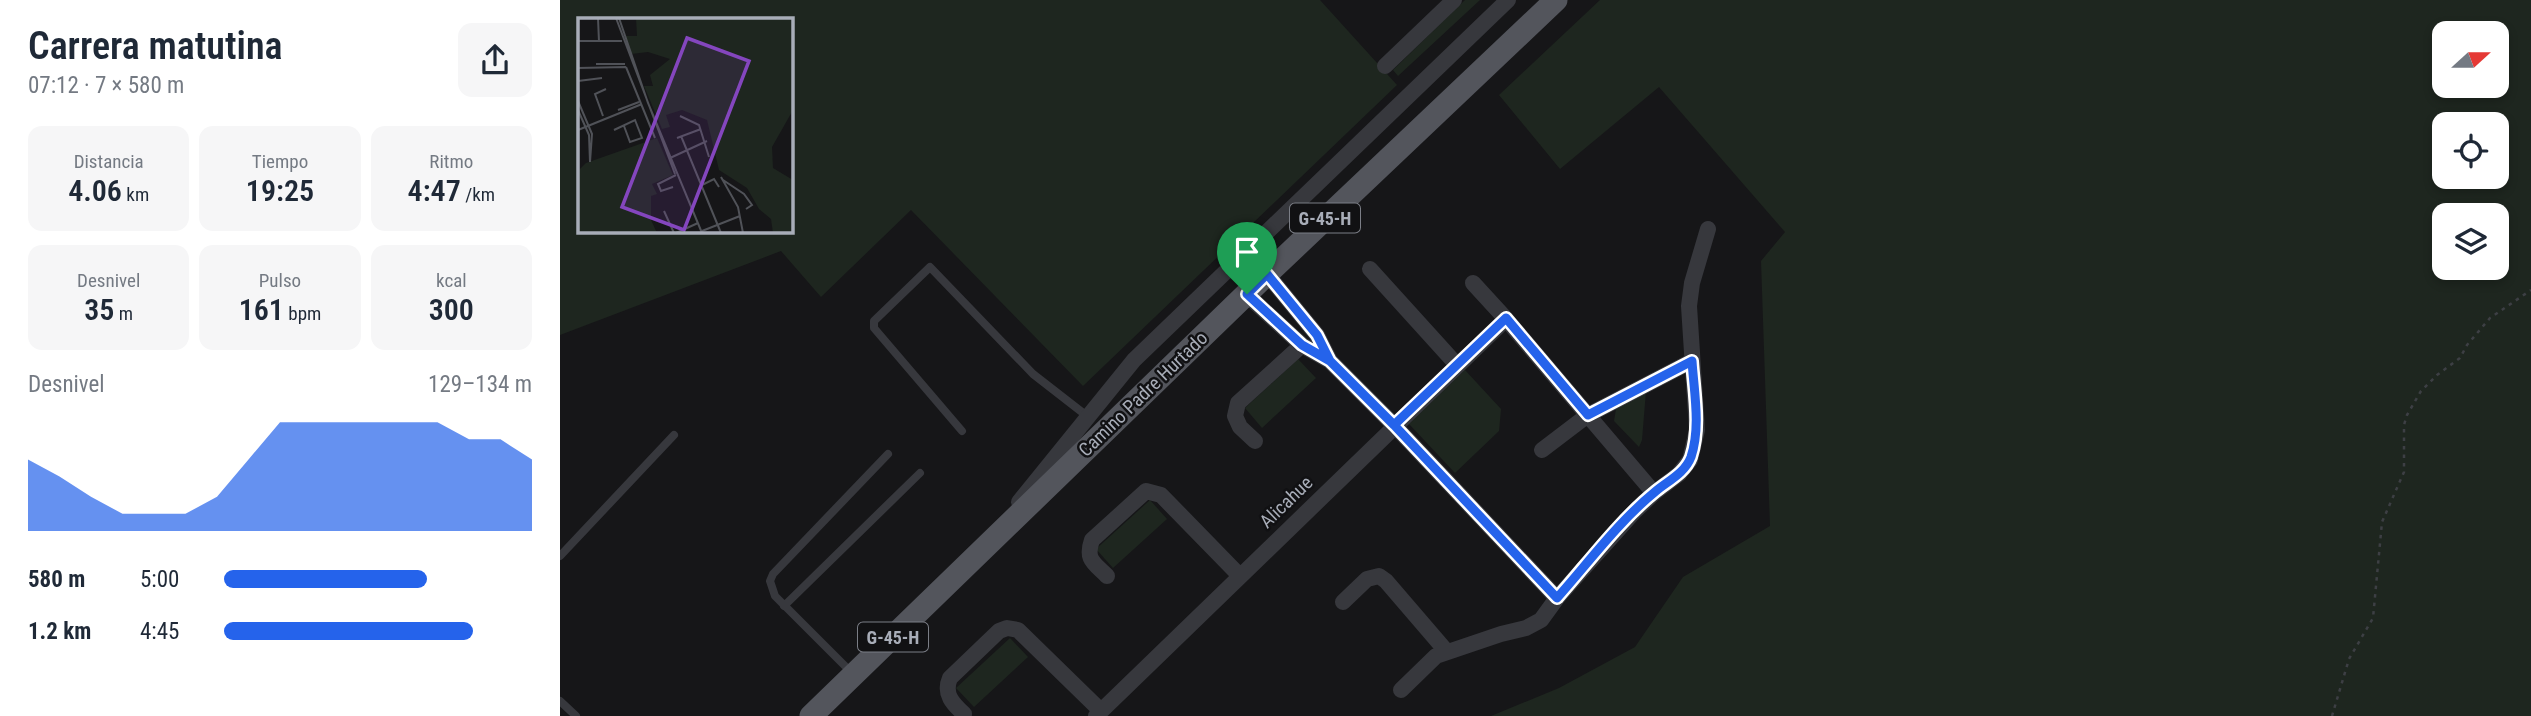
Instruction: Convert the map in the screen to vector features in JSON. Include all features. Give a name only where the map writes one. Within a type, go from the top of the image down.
[{"type":"main road","name":"Camino Padre Hurtado","points":[[811,716],[1267,274],[1556,0]]},
{"type":"street","points":[[1385,66],[1454,0]]},
{"type":"street","name":"Camino Padre Hurtado","points":[[975,559],[1087,416],[1143,351],[1508,0]]},
{"type":"street","points":[[1401,690],[1436,656],[1526,628],[1541,620],[1557,598],[1654,493],[1679,474],[1690,460],[1697,430],[1689,306],[1692,283],[1708,229]]},
{"type":"street","points":[[1370,269],[1457,365]]},
{"type":"street","points":[[1267,274],[1317,335],[1330,361]]},
{"type":"street","points":[[1473,284],[1506,318],[1654,493]]},
{"type":"street","points":[[1247,294],[1302,345],[1330,361],[1557,598]]},
{"type":"street","name":"Alicahue","points":[[1098,713],[1506,318]]},
{"type":"street","points":[[1255,441],[1234,416],[1238,403],[1302,345]]},
{"type":"street","points":[[1542,450],[1588,415],[1692,361]]},
{"type":"street","points":[[1107,576],[1088,552],[1092,540],[1146,491],[1161,495],[1240,576]]},
{"type":"street","points":[[1343,602],[1367,579],[1379,576],[1447,652]]},
{"type":"street","points":[[964,714],[954,705],[949,695],[947,686],[950,678],[999,631],[1007,628],[1018,630],[1098,713]]},
{"type":"lane","points":[[962,431],[874,328],[874,321],[930,267],[1033,374],[1087,416]]},
{"type":"lane","points":[[560,556],[674,435]]},
{"type":"lane","points":[[854,675],[785,606],[770,588],[770,581],[773,574],[888,454]]},
{"type":"lane","points":[[785,606],[920,473]]},
{"type":"lane","points":[[560,701],[576,716]]},
{"type":"path","points":[[2332,716],[2349,659],[2373,618],[2382,522],[2404,472],[2404,425],[2407,415],[2421,391],[2460,358],[2467,345],[2490,318],[2531,290]]},
{"type":"shaded area","points":[[560,0],[1320,0],[1397,85],[1083,386],[911,210],[821,297],[781,251],[560,335]]},
{"type":"shaded area","points":[[1465,0],[1480,0],[1398,76],[1393,70]]},
{"type":"shaded area","points":[[1600,0],[2531,0],[2531,716],[1491,716],[1559,688],[1635,647],[1683,577],[1770,526],[1761,261],[1785,232],[1659,87],[1560,169],[1499,95]]},
{"type":"shaded area","points":[[1298,359],[1316,378],[1262,428],[1245,408]]},
{"type":"shaded area","points":[[1465,370],[1501,409],[1499,431],[1455,473],[1409,424]]},
{"type":"shaded area","points":[[1646,391],[1642,440],[1639,447],[1614,421],[1616,409]]},
{"type":"shaded area","points":[[1150,500],[1167,519],[1113,568],[1096,549]]},
{"type":"shaded area","points":[[1010,638],[1028,657],[974,707],[956,688]]},
{"type":"route","points":[[1247,294],[1267,274],[1317,335],[1330,361],[1394,425],[1506,318],[1588,415],[1692,361],[1697,430],[1690,460],[1679,474],[1634,512],[1557,598],[1330,361],[1302,345],[1247,294]]}]
